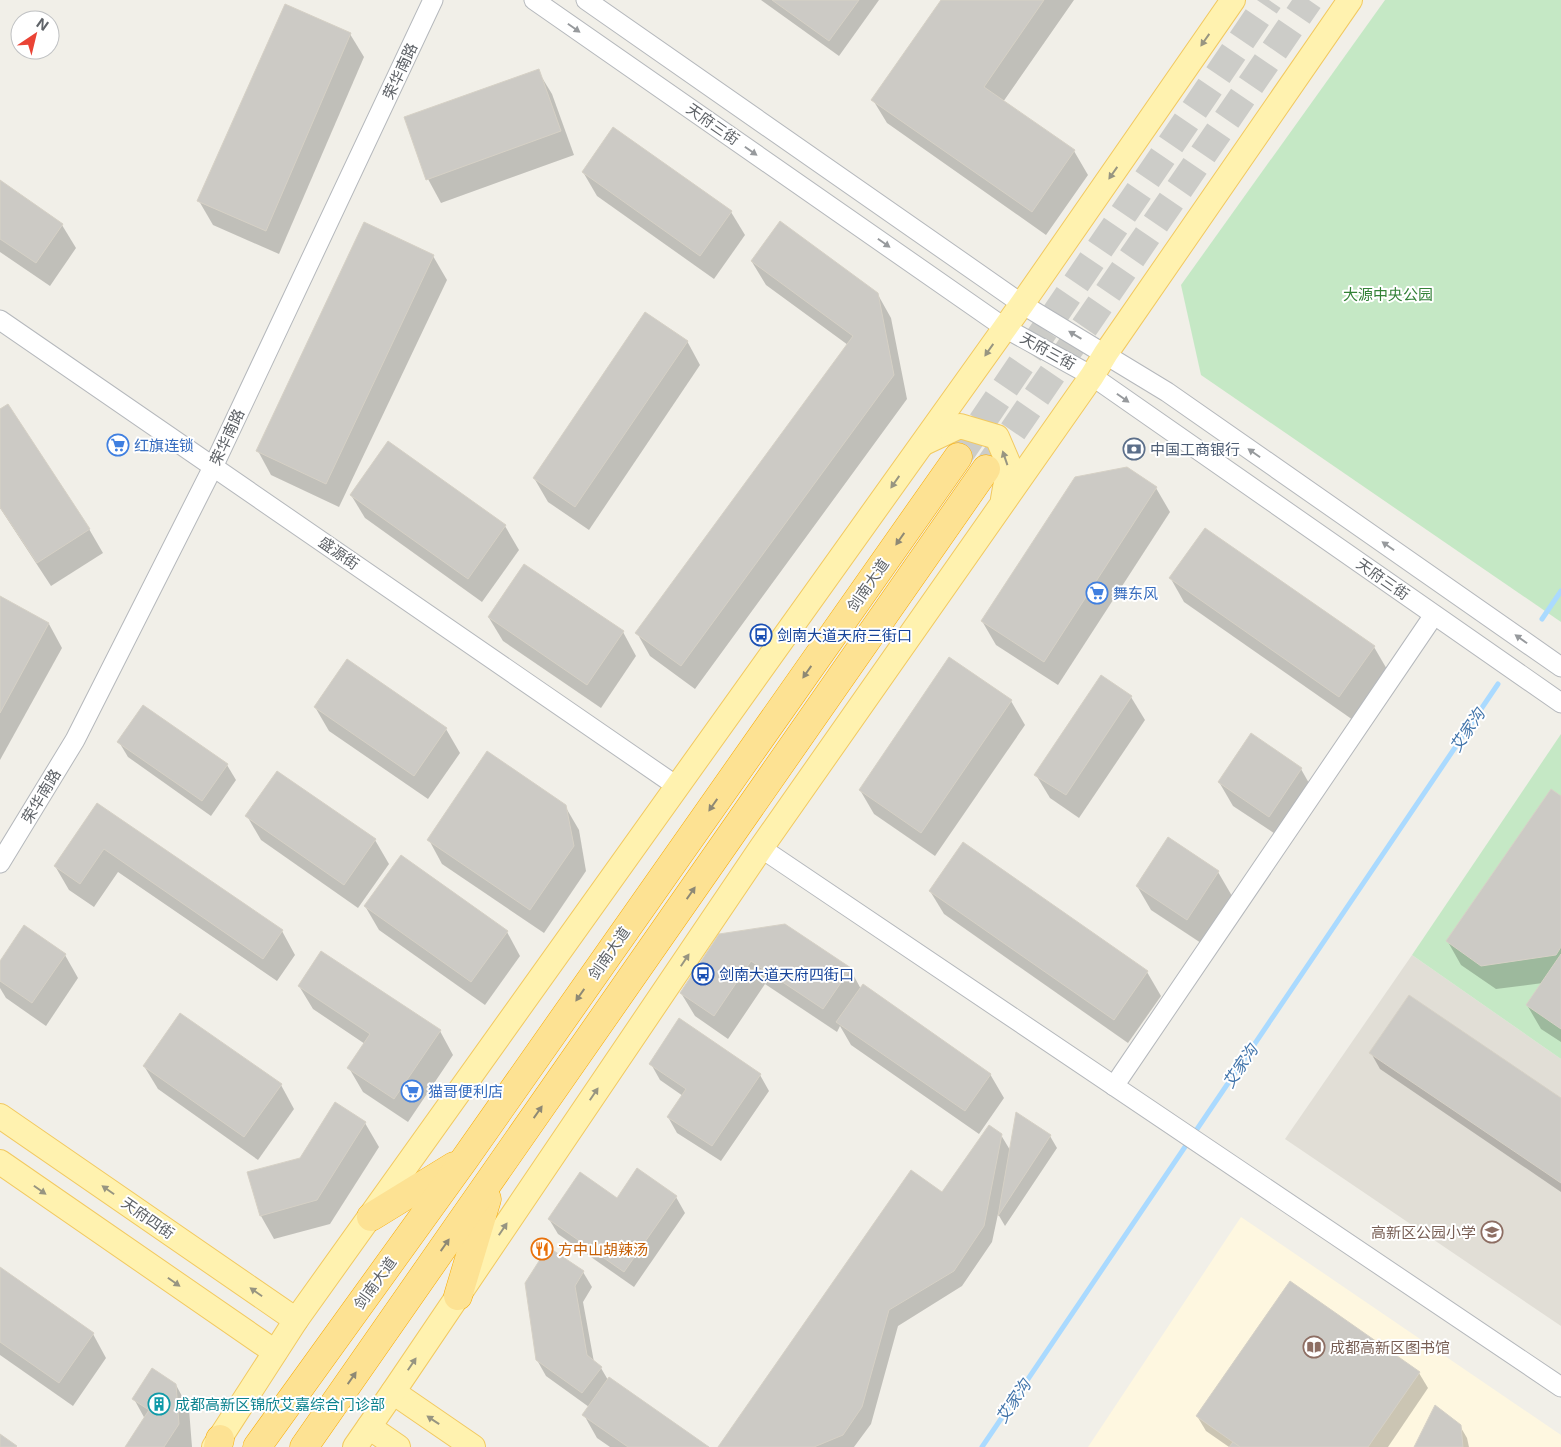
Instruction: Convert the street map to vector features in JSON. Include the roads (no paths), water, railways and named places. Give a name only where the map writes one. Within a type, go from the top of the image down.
[{"type":"highway","name":"剑南大道","points":[[257,1447],[464,1160],[958,456]]},
{"type":"highway","name":"剑南大道","points":[[304,1447],[986,469]]},
{"type":"highway","points":[[371,1217],[464,1160]]},
{"type":"highway","points":[[458,1296],[493,1178]]},
{"type":"main road","points":[[217,1444],[296,1320],[1005,328],[1233,0]]},
{"type":"main road","points":[[355,1447],[761,848],[1002,506],[1350,0]]},
{"type":"main road","points":[[922,444],[960,426],[997,437],[1009,465],[1002,506]]},
{"type":"main road","name":"天府四街","points":[[0,1116],[296,1320]]},
{"type":"main road","points":[[0,1162],[275,1352]]},
{"type":"main road","points":[[393,1392],[473,1447]]},
{"type":"main road","points":[[369,1427],[398,1447]]},
{"type":"street","name":"荣华南路","points":[[0,863],[75,740],[213,467],[433,0]]},
{"type":"street","name":"天府三街","points":[[534,0],[1005,328],[1092,376],[1561,703]]},
{"type":"street","name":"天府三街","points":[[586,0],[1022,304],[1106,353],[1167,392],[1561,667]]},
{"type":"street","name":"盛源街","points":[[0,320],[678,788]]},
{"type":"street","points":[[1114,1086],[1434,615]]},
{"type":"street","points":[[761,848],[1561,1387]]},
{"type":"waterway","name":"艾家沟","points":[[1542,619],[1561,591]]},
{"type":"waterway","name":"艾家沟","points":[[982,1447],[1498,684]]},
{"type":"tunnel","points":[[958,457],[1269,0]]},
{"type":"tunnel","points":[[989,466],[1309,0]]},
{"type":"place","name":"红旗连锁","points":[[118,445]]},
{"type":"place","name":"中国工商银行","points":[[1134,449]]},
{"type":"place","name":"舞东风","points":[[1097,593]]},
{"type":"place","name":"剑南大道天府三街口","points":[[761,635]]},
{"type":"place","name":"剑南大道天府四街口","points":[[703,974]]},
{"type":"place","name":"猫哥便利店","points":[[412,1091]]},
{"type":"place","name":"高新区公园小学","points":[[1492,1232]]},
{"type":"place","name":"方中山胡辣汤","points":[[542,1249]]},
{"type":"place","name":"成都高新区图书馆","points":[[1314,1347]]},
{"type":"place","name":"成都高新区锦欣艾嘉综合门诊部","points":[[159,1404]]},
{"type":"park label","name":"大源中央公园","points":[[1388,294]]}]
